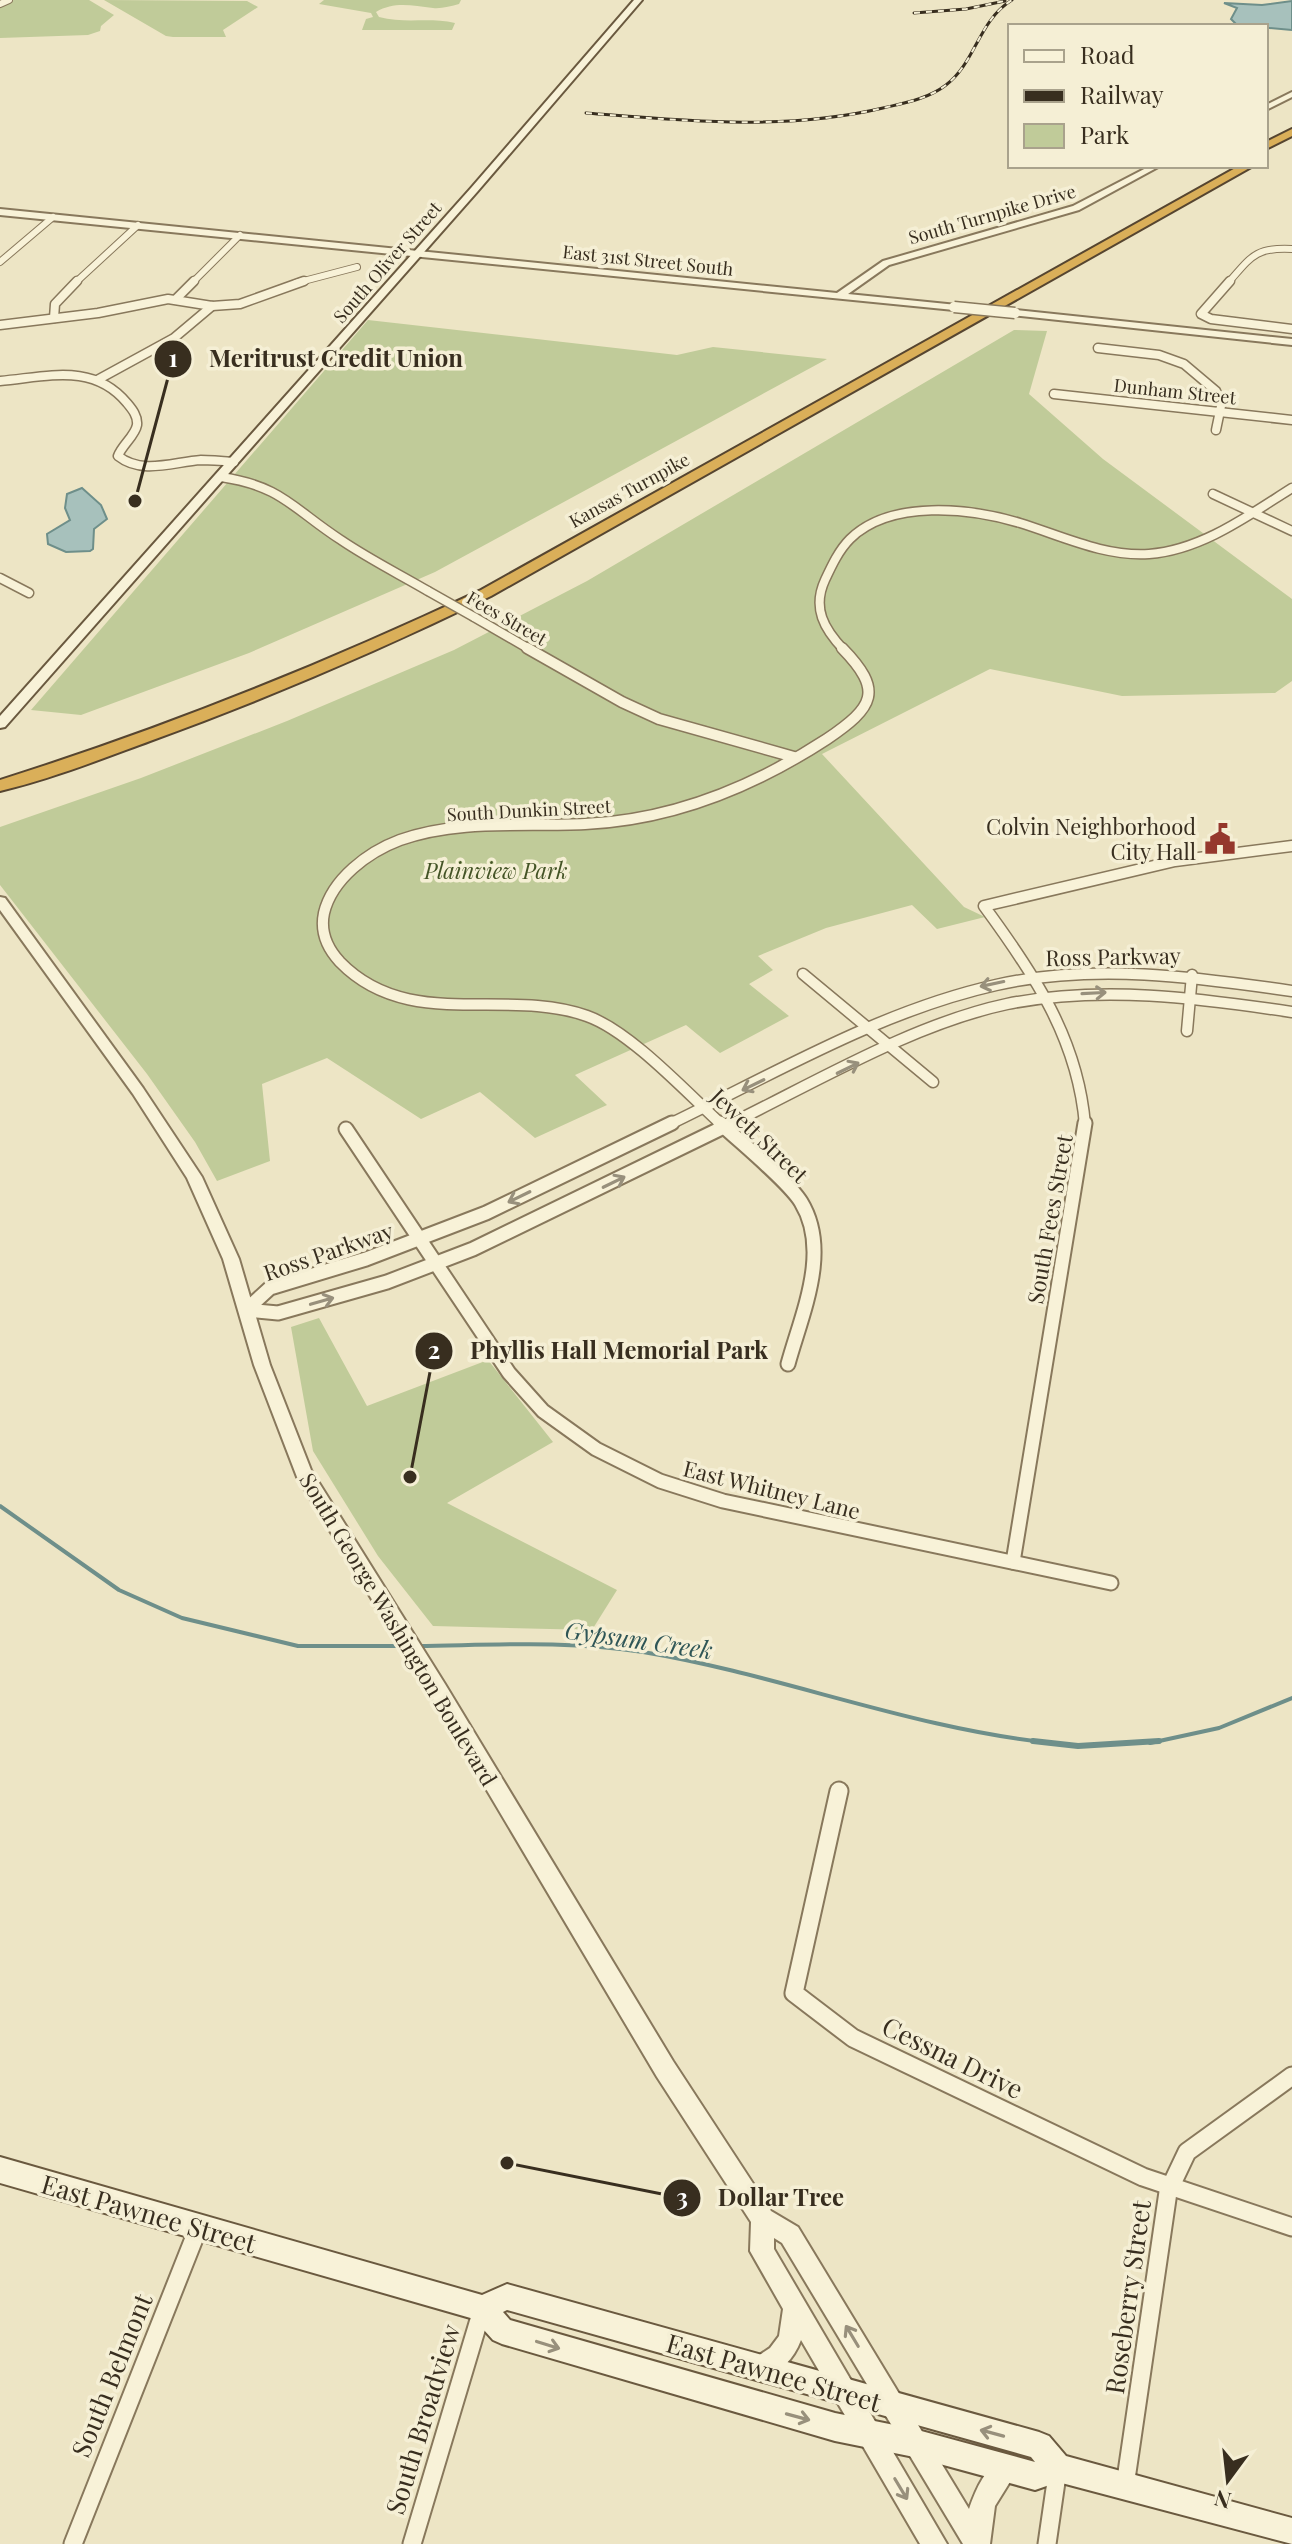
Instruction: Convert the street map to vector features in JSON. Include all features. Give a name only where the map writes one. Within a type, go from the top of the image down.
[{"type":"highway","points":[[1268,145],[1292,132]]},
{"type":"highway","points":[[1268,154],[1292,141]]},
{"type":"highway","name":"Kansas Turnpike","points":[[1,777],[244,688],[454,597],[1227,168]]},
{"type":"highway","name":"Kansas Turnpike","points":[[1,777],[65,766],[251,697],[376,645],[486,593],[1243,168]]},
{"type":"main road","name":"South Oliver Street","points":[[0,724],[419,253],[638,0]]},
{"type":"main road","name":"East Pawnee Street","points":[[0,2170],[482,2308],[502,2331],[766,2408],[1035,2476],[1058,2468]]},
{"type":"main road","name":"East Pawnee Street","points":[[482,2308],[507,2297],[1039,2446],[1058,2468],[1292,2532]]},
{"type":"street","points":[[0,4],[9,0]]},
{"type":"street","points":[[1268,107],[1292,94]]},
{"type":"street","name":"South Turnpike Drive","points":[[840,295],[886,263],[1076,208],[1152,168]]},
{"type":"street","name":"East 31st Street South","points":[[0,212],[1292,342]]},
{"type":"street","points":[[0,262],[53,217]]},
{"type":"street","points":[[54,318],[55,304],[138,225]]},
{"type":"street","points":[[176,299],[240,235]]},
{"type":"street","points":[[1292,249],[1272,248],[1255,252],[1239,267],[1201,316],[1292,329]]},
{"type":"street","points":[[0,325],[176,299],[212,306],[257,299],[297,283],[357,267]]},
{"type":"street","points":[[0,381],[46,377],[99,379],[174,338],[212,306]]},
{"type":"street","points":[[1098,348],[1159,355],[1184,364],[1216,391],[1220,412],[1216,430]]},
{"type":"street","points":[[99,379],[129,404],[136,417],[137,426],[119,451],[118,456],[124,462],[142,465],[211,460],[234,462]]},
{"type":"street","name":"Dunham Street","points":[[1054,394],[1292,420]]},
{"type":"street","name":"Fees Street","points":[[221,477],[257,482],[275,489],[321,526],[622,702],[659,719],[794,757]]},
{"type":"street","points":[[1251,511],[1292,488]]},
{"type":"street","points":[[1213,494],[1292,531]]},
{"type":"street","name":"South Dunkin Street","points":[[637,1048],[589,1017],[548,1007],[445,1007],[408,1001],[372,990],[345,967],[327,945],[322,918],[331,894],[348,872],[359,864],[411,837],[476,824],[567,826],[621,821],[667,813],[705,801],[794,757],[858,719],[869,704],[871,689],[866,674],[823,627],[817,603],[840,549],[854,533],[878,521],[903,515],[965,513],[1003,518],[1109,551],[1129,554],[1172,551],[1251,511]]},
{"type":"street","points":[[0,578],[29,593]]},
{"type":"street","name":"South Fees Street","points":[[1013,1562],[1085,1128],[1085,1094],[1072,1048],[1034,977],[984,906],[1134,869],[1206,856],[1292,846]]},
{"type":"street","name":"South George Washington Boulevard","points":[[0,901],[138,1091],[194,1177],[231,1259],[262,1365],[303,1472],[438,1690],[665,2069],[763,2219],[790,2235],[976,2543]]},
{"type":"street","name":"Ross Parkway","points":[[246,1310],[270,1288],[422,1240],[486,1213],[870,1029],[945,997],[1034,977],[1094,971],[1192,975],[1292,991]]},
{"type":"street","points":[[803,974],[933,1082]]},
{"type":"street","points":[[1187,1031],[1192,975]]},
{"type":"street","name":"Ross Parkway","points":[[246,1310],[278,1313],[387,1282],[502,1237],[937,1024],[974,1012],[1044,997],[1128,992],[1190,996],[1292,1012]]},
{"type":"street","name":"Jewett Street","points":[[637,1048],[800,1200],[814,1232],[814,1267],[788,1364]]},
{"type":"street","name":"East Whitney Lane","points":[[346,1129],[509,1373],[543,1411],[596,1449],[660,1481],[723,1501],[1111,1583]]},
{"type":"street","name":"Cessna Drive","points":[[839,1791],[794,1993],[853,2038],[1143,2177],[1292,2227]]},
{"type":"street","name":"Roseberry Street","points":[[1125,2486],[1171,2186],[1187,2152],[1292,2076]]},
{"type":"street","name":"South George Washington Boulevard","points":[[763,2219],[762,2251],[934,2544]]},
{"type":"street","name":"South Belmont","points":[[73,2544],[199,2226]]},
{"type":"street","points":[[760,2368],[784,2352],[790,2341],[795,2306]]},
{"type":"street","name":"South Broadview","points":[[412,2544],[482,2308]]},
{"type":"street","points":[[1047,2544],[1058,2468]]},
{"type":"street","points":[[976,2543],[980,2509],[986,2494],[1006,2469]]},
{"type":"green space","points":[[14,0],[89,0],[114,15],[101,26],[100,31],[88,35],[0,38],[0,6]]},
{"type":"green space","points":[[104,0],[247,1],[258,7],[223,30],[226,37],[173,37],[166,36]]},
{"type":"green space","points":[[324,0],[461,0],[459,4],[443,8],[397,5],[376,12],[379,17],[389,19],[455,23],[452,30],[362,30],[366,19],[373,17],[371,13],[319,4]]},
{"type":"green space","points":[[368,320],[677,355],[713,347],[827,359],[435,572],[249,653],[81,715],[31,710]]},
{"type":"green space","name":"Plainview Park","points":[[1014,330],[1047,331],[1029,394],[1103,459],[1292,599],[1292,681],[1275,693],[1122,696],[990,669],[822,754],[964,907],[985,917],[937,929],[912,905],[826,928],[758,956],[773,970],[749,984],[789,1016],[720,1053],[686,1025],[575,1075],[607,1105],[535,1138],[480,1092],[421,1119],[327,1058],[262,1084],[270,1161],[217,1181],[195,1142],[147,1074],[0,885],[0,827],[141,778],[287,721],[454,650],[587,581]]},
{"type":"green space","points":[[319,1318],[367,1406],[488,1360],[553,1442],[447,1503],[617,1590],[592,1630],[433,1626],[378,1556],[313,1451],[291,1327]]},
{"type":"water","points":[[1292,1],[1292,30],[1268,28],[1268,24],[1236,24],[1231,19],[1237,8],[1224,3],[1262,5]]},
{"type":"water","points":[[82,488],[101,505],[107,519],[94,529],[93,549],[66,552],[48,544],[47,534],[70,520],[65,508],[67,494]]},
{"type":"waterway","name":"Gypsum Creek","points":[[0,1506],[119,1590],[182,1618],[298,1646],[405,1646]]},
{"type":"waterway","name":"Gypsum Creek","points":[[418,1646],[559,1645],[643,1652],[746,1674],[949,1726],[1052,1743]]},
{"type":"waterway","name":"Gypsum Creek","points":[[1150,1743],[1219,1728],[1292,1698]]},
{"type":"waterway","name":"Gypsum Creek","points":[[1033,1741],[1078,1746],[1159,1741]]},
{"type":"railway","points":[[586,113],[698,121],[772,122],[846,115],[907,102],[939,90],[956,76],[992,19],[1012,0]]},
{"type":"railway","points":[[914,13],[966,9],[1005,1]]},
{"type":"place","name":"Meritrust Credit Union","points":[[135,501]]},
{"type":"place","name":"Colvin Neighborhood City Hall","points":[[1220,839]]},
{"type":"place","name":"Phyllis Hall Memorial Park","points":[[410,1477]]},
{"type":"place","name":"Dollar Tree","points":[[507,2163]]}]
